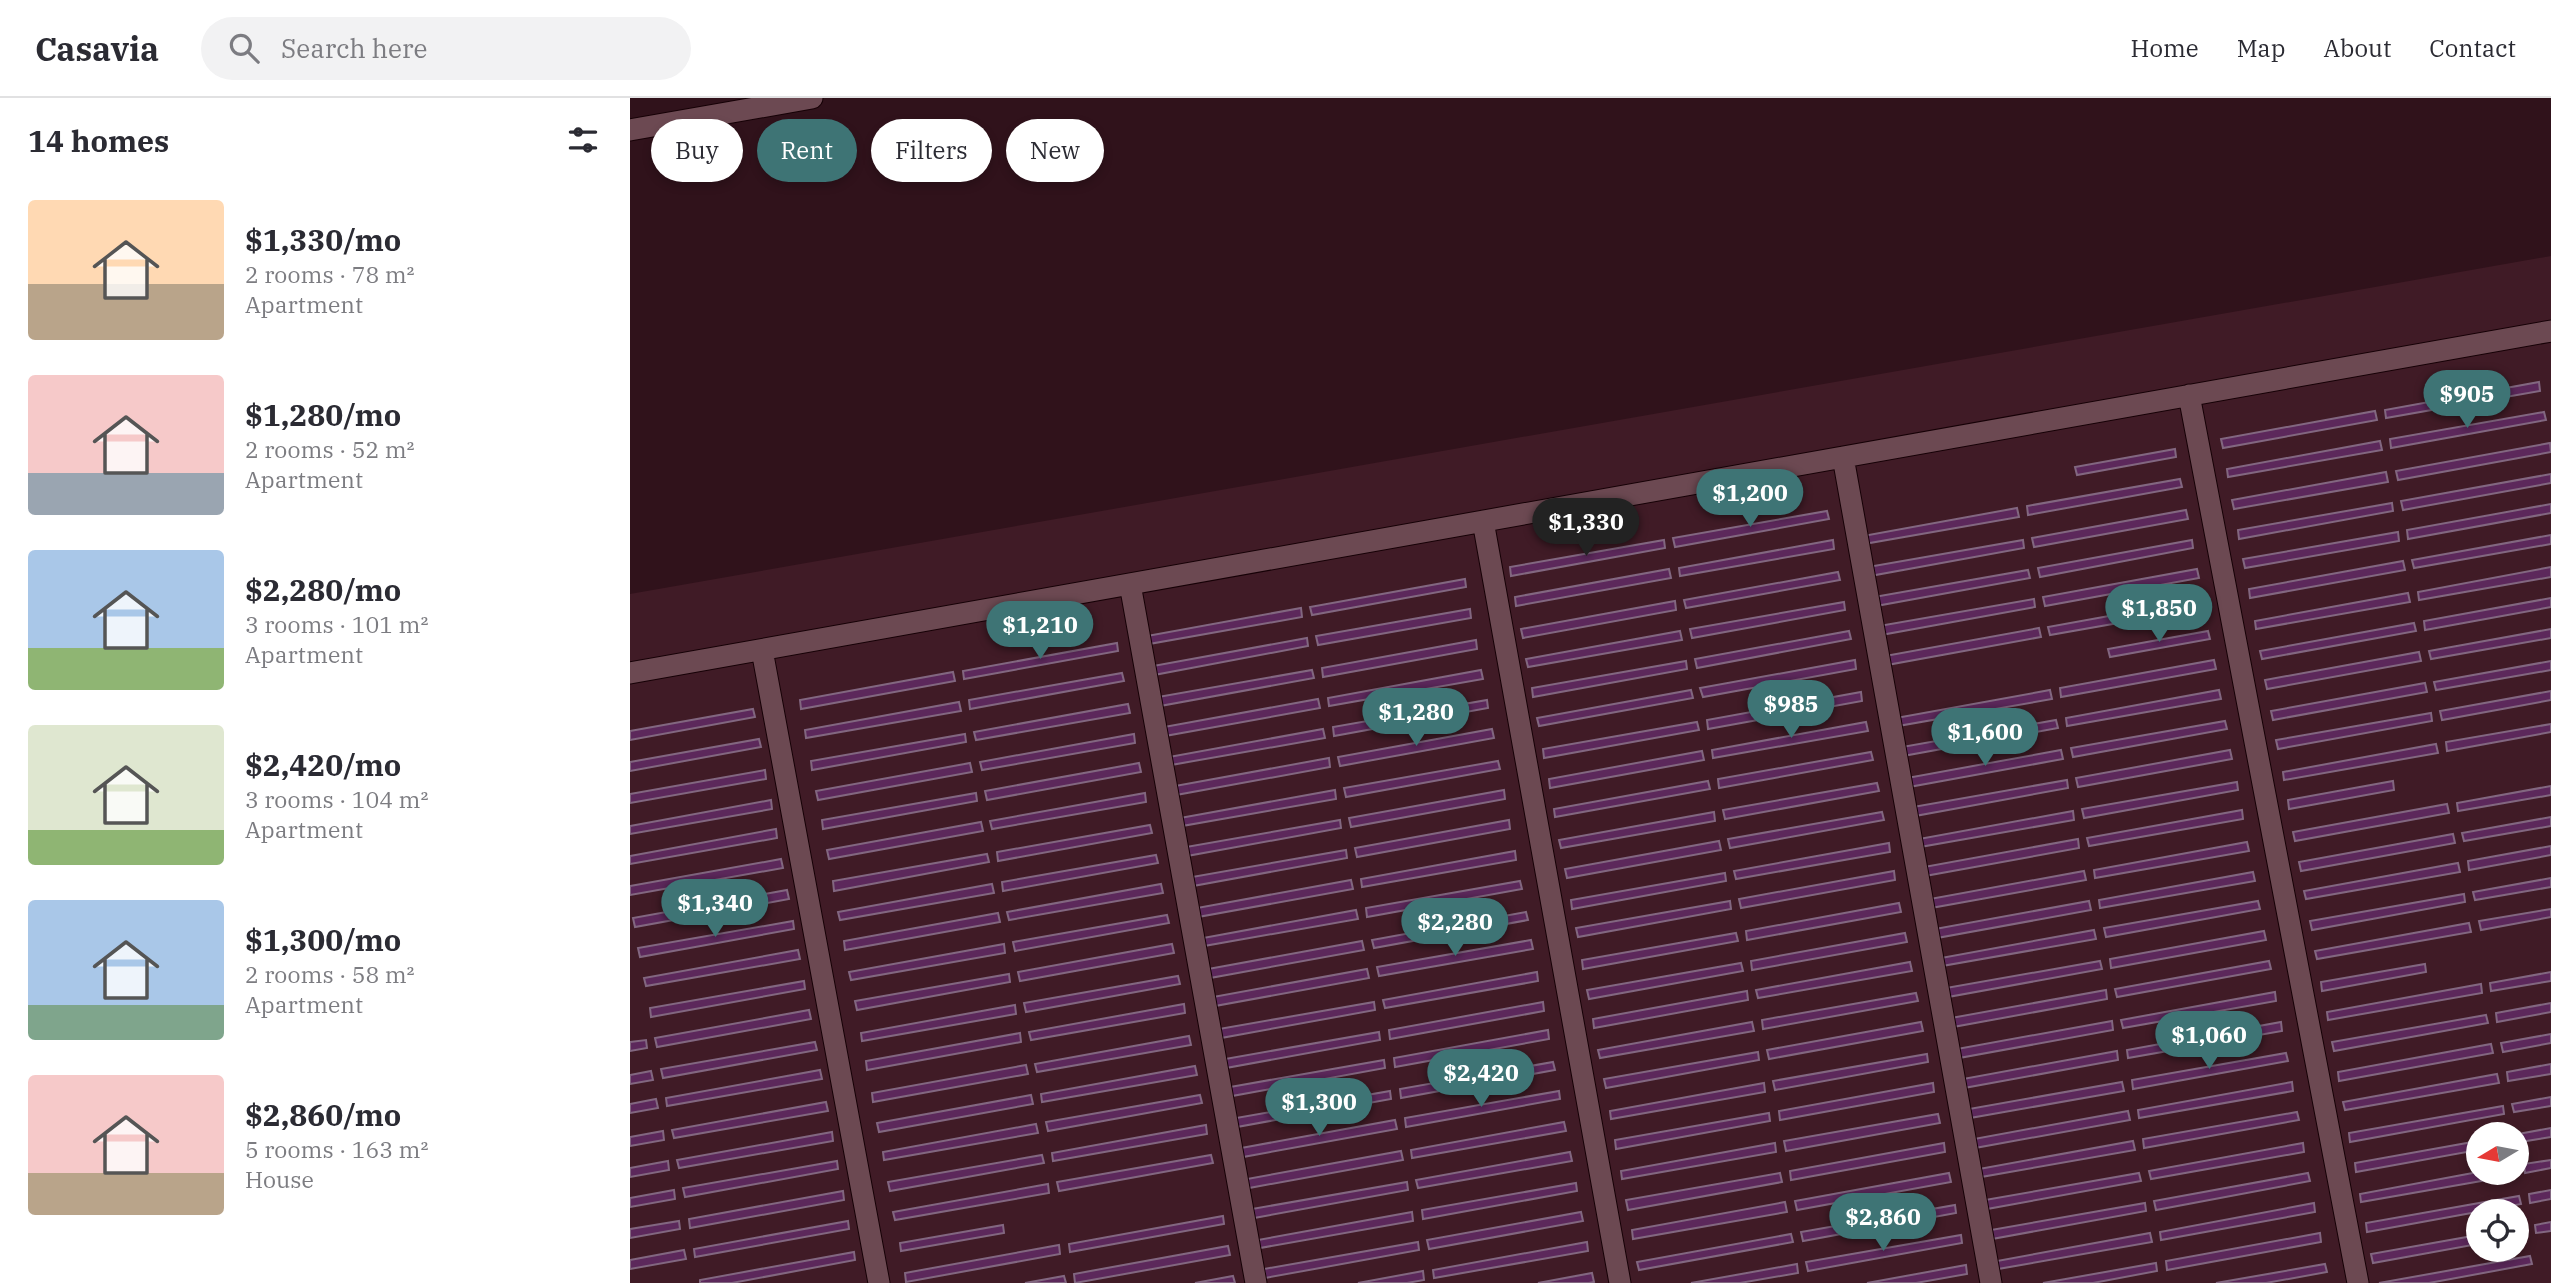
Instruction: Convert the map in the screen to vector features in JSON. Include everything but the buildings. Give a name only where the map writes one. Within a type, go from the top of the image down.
[{"type":"lane","points":[[630,130],[812,98]]},
{"type":"lane","points":[[630,673],[2551,331]]},
{"type":"lane","points":[[2189,395],[2358,1283]]},
{"type":"lane","points":[[1843,457],[1991,1283]]},
{"type":"lane","points":[[1483,521],[1620,1283]]},
{"type":"lane","points":[[1130,584],[1256,1283]]},
{"type":"lane","points":[[762,650],[879,1283]]},
{"type":"shaded area","points":[[2551,256],[2551,1283],[630,1283],[630,594]]}]
